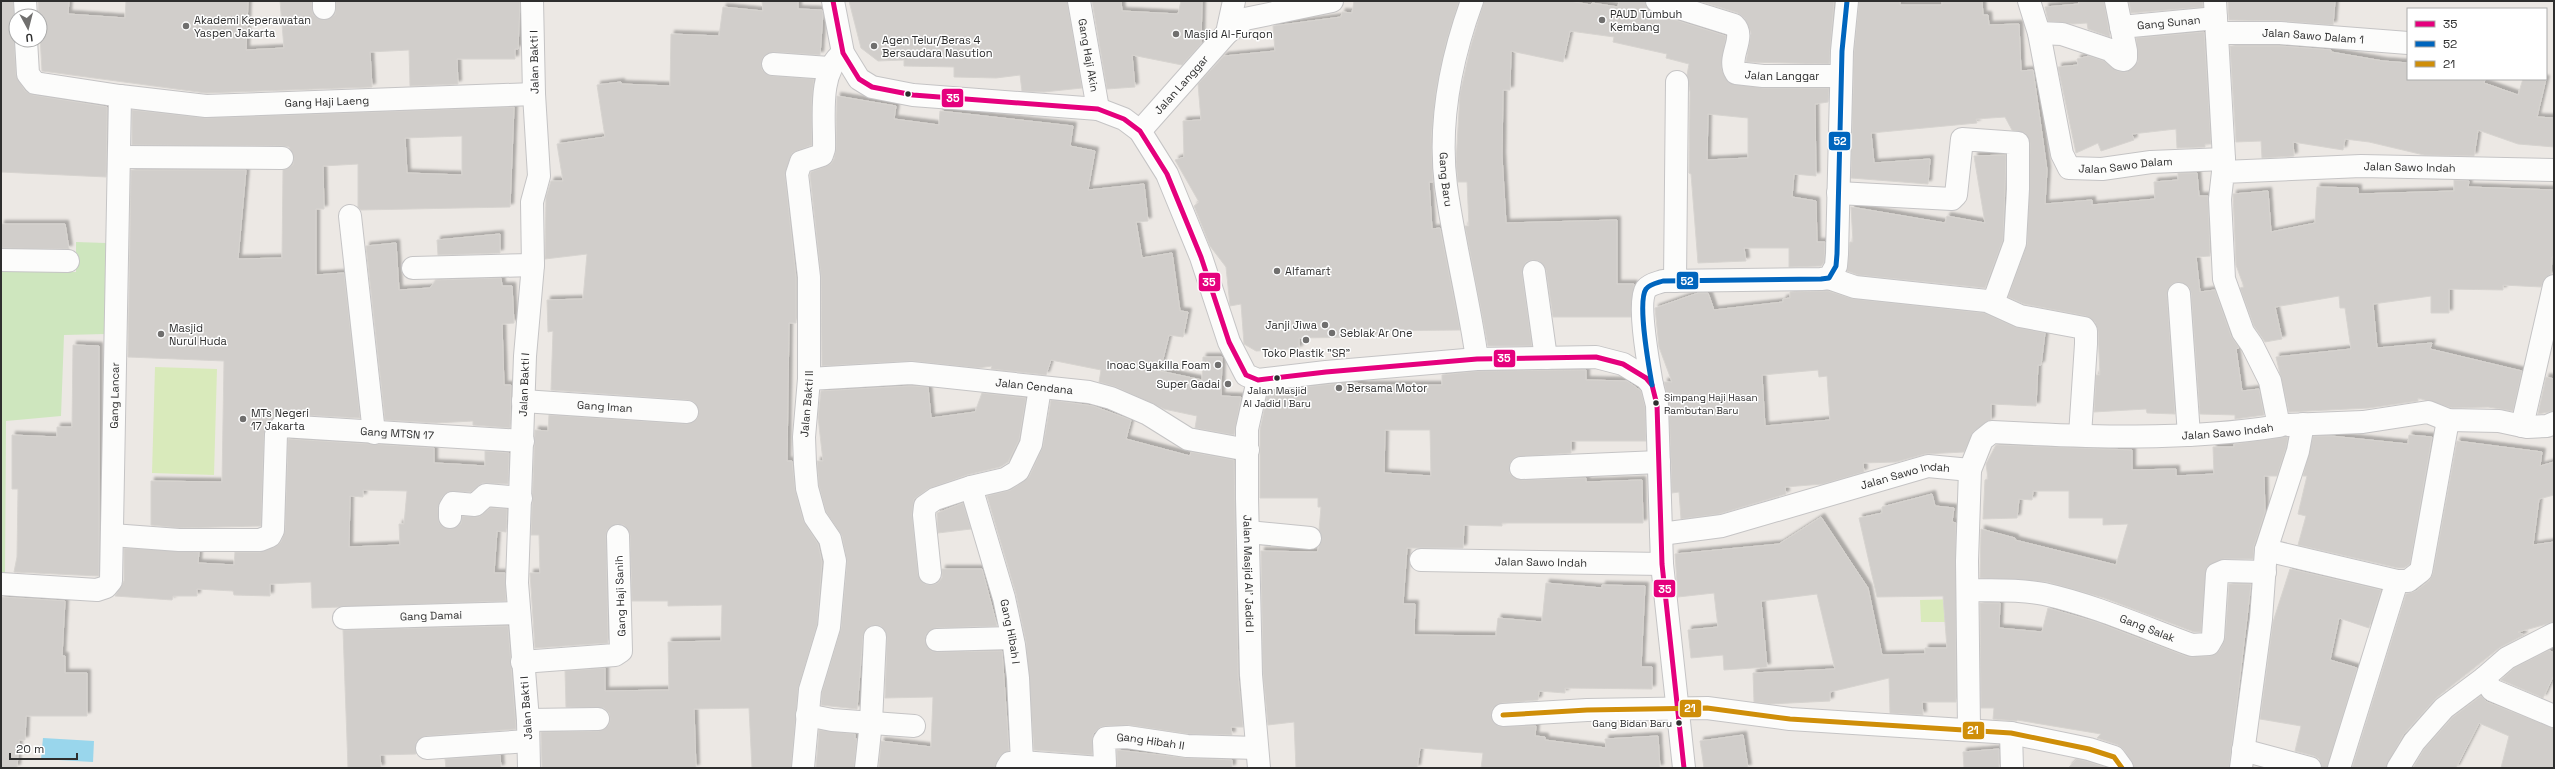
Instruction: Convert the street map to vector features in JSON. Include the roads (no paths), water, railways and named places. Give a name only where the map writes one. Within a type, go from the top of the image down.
[{"type":"street","name":"Jalan Bakti I","points":[[529,768],[528,730],[518,614],[517,565],[521,498],[523,401],[533,265],[532,202],[539,176],[534,94],[532,1]]},
{"type":"street","points":[[833,1],[836,61]]},
{"type":"street","name":"Gang Haji Akin","points":[[1079,1],[1098,109]]},
{"type":"street","points":[[1227,33],[1234,1]]},
{"type":"street","name":"Jalan Langgar","points":[[1140,131],[1227,33],[1244,19],[1332,1]]},
{"type":"street","name":"Gang Baru","points":[[1472,1],[1462,29],[1452,70],[1444,140],[1446,185],[1477,359]]},
{"type":"street","name":"Jalan Langgar","points":[[1657,1],[1734,24],[1738,33],[1733,63],[1736,73],[1763,76],[1841,76]]},
{"type":"street","points":[[1829,278],[1836,266],[1837,254],[1841,76],[1847,1]]},
{"type":"street","points":[[2029,1],[2038,33],[2062,34],[2110,50],[2123,60],[2127,57],[2116,1]]},
{"type":"street","points":[[2216,17],[2224,165]]},
{"type":"street","name":"Gang Sunan","points":[[2121,27],[2216,17]]},
{"type":"street","name":"Jalan Sawo Dalam 1","points":[[2216,17],[2280,33],[2407,43]]},
{"type":"street","name":"Jalan Sawo Dalam","points":[[2038,33],[2062,154],[2069,168],[2102,169],[2151,162],[2224,165]]},
{"type":"street","name":"Gang Haji Laeng","points":[[26,48],[28,74],[35,83],[120,96],[206,106],[534,94]]},
{"type":"street","points":[[773,64],[836,61],[859,79],[884,91],[1098,109],[1124,119],[1140,131],[1167,174],[1201,257],[1234,353],[1246,375],[1258,380],[1326,372],[1477,359],[1596,357],[1612,360],[1635,371],[1652,385]]},
{"type":"street","name":"Jalan Bakti II","points":[[803,768],[807,716],[814,672],[829,627],[835,562],[830,539],[815,517],[807,488],[804,437],[809,379],[809,277],[797,174],[801,162],[818,158],[824,149],[826,88],[836,61]]},
{"type":"street","points":[[1676,281],[1677,82]]},
{"type":"street","name":"Gang Lancar","points":[[1,584],[102,589],[112,581],[120,96]]},
{"type":"street","points":[[1838,192],[1952,199],[1956,195],[1960,142],[1962,138],[2018,143],[2018,189],[2014,243],[1993,303]]},
{"type":"street","points":[[119,157],[282,158]]},
{"type":"street","name":"Jalan Sawo Indah","points":[[1661,534],[1722,526],[1928,466],[1970,470],[1982,440],[1992,432],[2120,437],[2241,432],[2279,426],[2270,381],[2252,345],[2243,332],[2224,279],[2220,199],[2224,165],[2554,170]]},
{"type":"street","points":[[350,216],[374,433]]},
{"type":"street","points":[[1,260],[68,261]]},
{"type":"street","points":[[413,268],[533,265]]},
{"type":"street","points":[[1534,272],[1546,358]]},
{"type":"street","points":[[1684,768],[1662,564],[1657,405],[1652,385],[1643,320],[1643,296],[1649,286],[1654,283],[1676,281],[1829,278],[1855,287],[1970,298],[1993,303],[2020,316],[2085,328],[2080,435]]},
{"type":"street","points":[[2522,426],[2554,286]]},
{"type":"street","points":[[2179,294],[2189,435]]},
{"type":"street","name":"Jalan Cendana","points":[[809,379],[911,372],[986,379],[1040,388],[1071,389],[1111,398],[1148,414],[1188,438],[1248,450]]},
{"type":"street","name":"Jalan Masjid Al' Jadid I","points":[[1258,380],[1247,430],[1252,675],[1258,758]]},
{"type":"street","points":[[930,573],[924,515],[925,506],[935,499],[971,487],[1005,479],[1018,471],[1031,444],[1040,388]]},
{"type":"street","name":"Gang Iman","points":[[523,401],[687,412]]},
{"type":"street","points":[[2279,426],[2364,422],[2428,412],[2448,420],[2500,421],[2522,426],[2547,426],[2554,423]]},
{"type":"street","points":[[2266,550],[2397,581],[2408,580],[2421,571],[2448,420]]},
{"type":"street","points":[[2303,424],[2298,451],[2266,550],[2261,619],[2242,759],[2310,768]]},
{"type":"street","name":"Gang MTSN 17","points":[[112,535],[179,540],[260,540],[270,536],[273,530],[276,434],[282,426],[287,425],[374,433],[523,441]]},
{"type":"street","points":[[1521,468],[1659,462]]},
{"type":"street","points":[[1969,729],[1968,590],[1970,470]]},
{"type":"street","name":"Gang Hibah I","points":[[971,487],[1004,598],[1012,638],[1018,678],[1014,765]]},
{"type":"street","points":[[450,517],[450,508],[454,503],[475,505],[486,495],[521,498]]},
{"type":"street","points":[[1248,532],[1310,538]]},
{"type":"street","name":"Gang Haji Sanih","points":[[522,662],[615,655],[621,651],[618,536]]},
{"type":"street","name":"Jalan Sawo Indah","points":[[1421,560],[1662,564]]},
{"type":"street","name":"Gang Salak","points":[[1968,590],[2011,591],[2043,594],[2072,602],[2192,645],[2202,646],[2209,644],[2213,637],[2217,574],[2224,571],[2265,572]]},
{"type":"street","points":[[2339,768],[2397,581]]},
{"type":"street","name":"Gang Damai","points":[[344,618],[518,614]]},
{"type":"street","points":[[2398,768],[2414,742],[2444,708],[2484,678],[2507,658],[2554,634]]},
{"type":"street","points":[[866,768],[871,722],[875,636]]},
{"type":"street","points":[[937,640],[1012,638]]},
{"type":"street","points":[[2484,678],[2492,690],[2554,716]]},
{"type":"street","points":[[1504,716],[1707,708],[1790,719],[1969,729],[2011,733],[2101,753],[2114,757],[2122,768]]},
{"type":"street","points":[[807,716],[914,726]]},
{"type":"street","points":[[427,748],[598,719]]},
{"type":"street","points":[[2011,733],[2012,768]]},
{"type":"street","name":"Gang Hibah II","points":[[1014,765],[1100,768],[1105,764],[1104,740],[1106,738],[1126,738],[1187,746],[1258,758]]},
{"type":"water","points":[[43,738],[94,741],[93,762],[41,759]]},
{"type":"place","name":"PAUD Tumbuh Kembang","points":[[1602,20]]},
{"type":"place","name":"Akademi Keperawatan Yaspen Jakarta","points":[[186,26]]},
{"type":"place","name":"Masjid Al-Furqon","points":[[1176,34]]},
{"type":"place","name":"Agen Telur/Beras 4 Bersaudara Nasution","points":[[874,46]]},
{"type":"place","name":"Alfamart","points":[[1277,271]]},
{"type":"place","name":"Janji Jiwa","points":[[1325,325]]},
{"type":"place","name":"Seblak Ar One","points":[[1332,333]]},
{"type":"place","name":"Masjid Nurul Huda","points":[[161,334]]},
{"type":"place","name":"Toko Plastik \"SR\"","points":[[1306,340]]},
{"type":"place","name":"Inoac Syakilla Foam","points":[[1218,365]]},
{"type":"place","name":"Jalan Masjid Al Jadid I Baru","points":[[1277,378]]},
{"type":"place","name":"Super Gadai","points":[[1228,384]]},
{"type":"place","name":"Bersama Motor","points":[[1339,388]]},
{"type":"place","name":"Simpang Haji Hasan Rambutan Baru","points":[[1656,403]]},
{"type":"place","name":"MTs Negeri 17 Jakarta","points":[[243,419]]},
{"type":"place","name":"Gang Bidan Baru","points":[[1679,723]]}]
